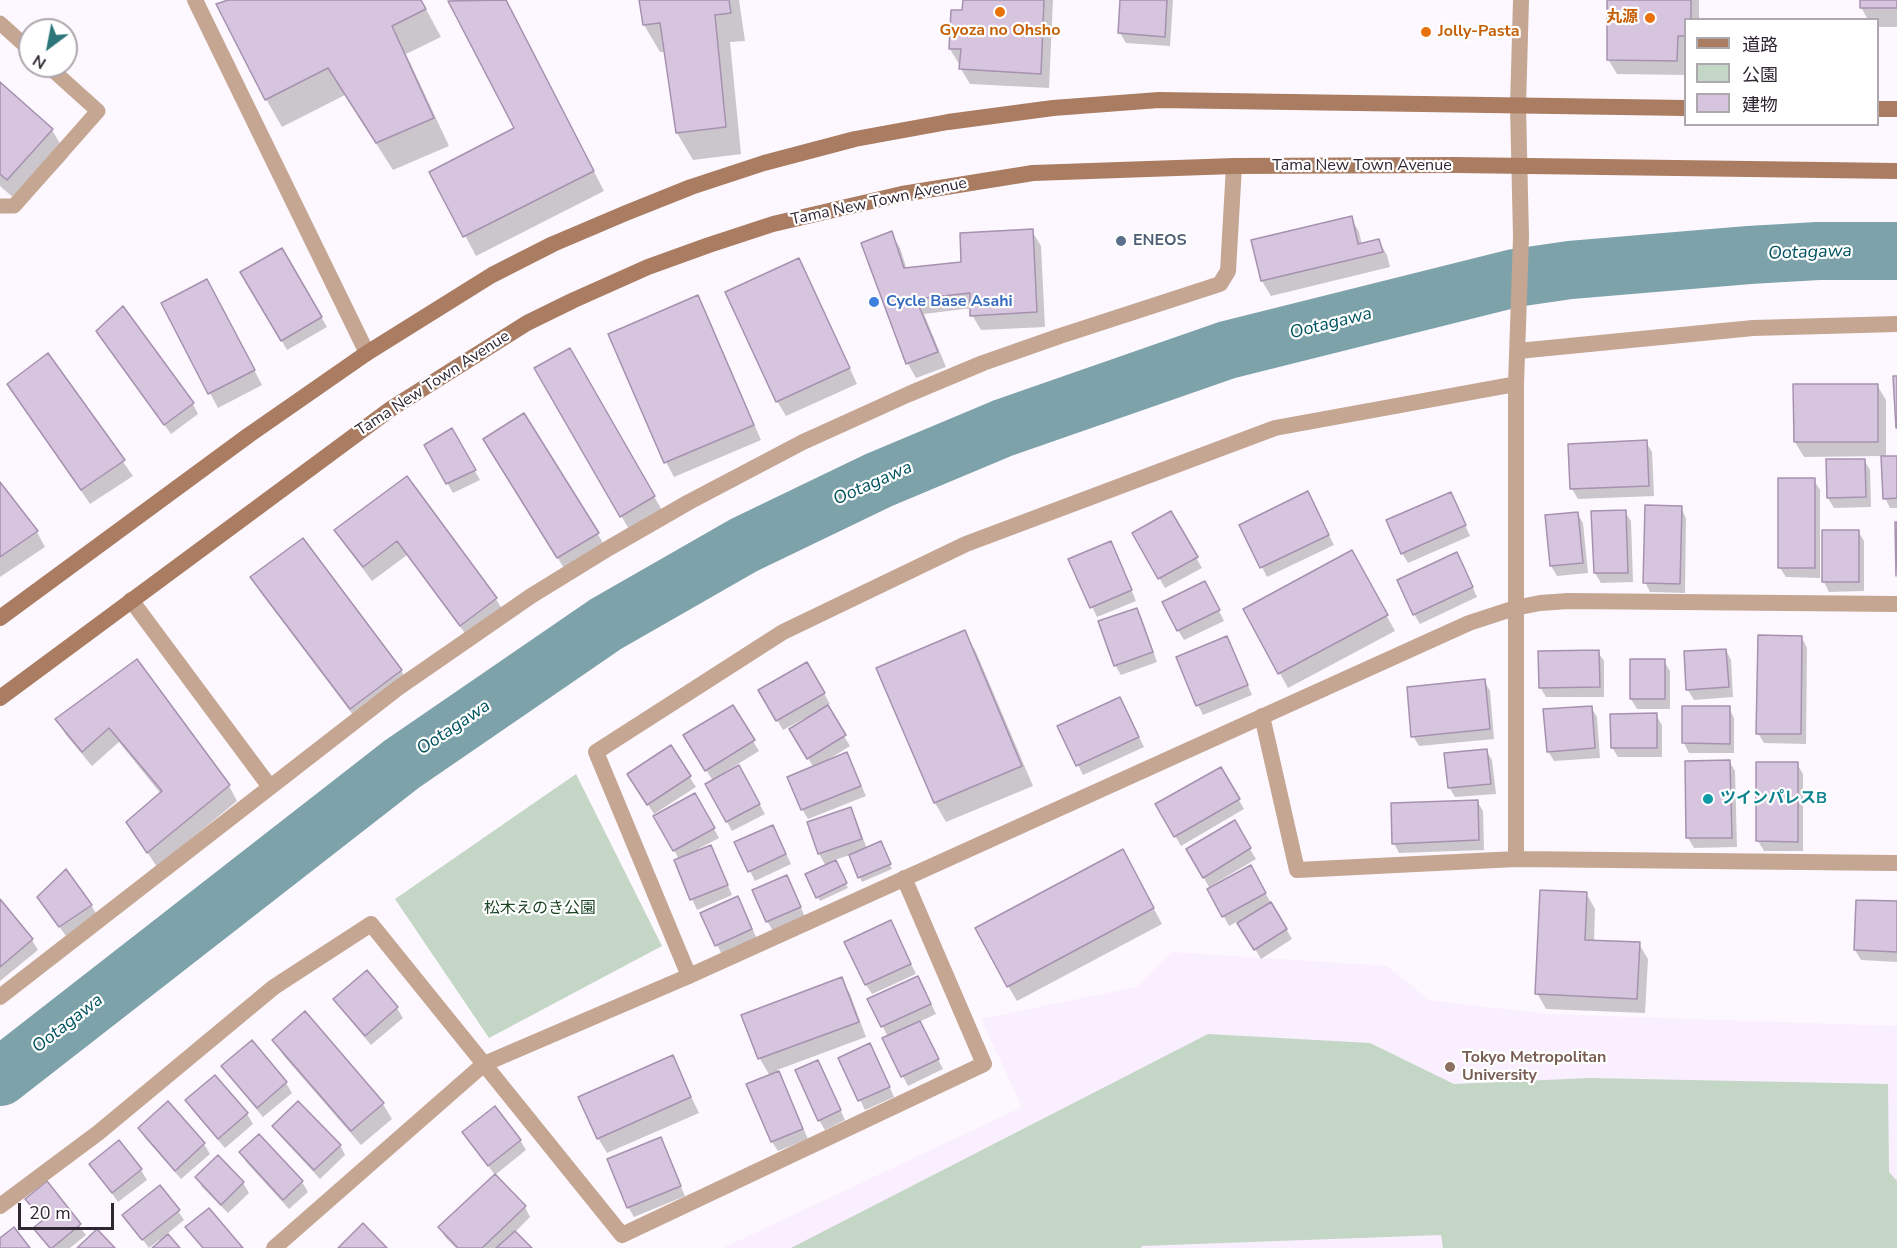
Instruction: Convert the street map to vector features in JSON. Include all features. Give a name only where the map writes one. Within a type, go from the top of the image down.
[{"type":"main road","points":[[0,618],[249,435],[367,353],[492,275],[553,244],[691,187],[764,163],[855,139],[959,120],[1053,108],[1159,100],[1684,108]]},
{"type":"main road","points":[[1879,109],[1897,109]]},
{"type":"main road","name":"Tama New Town Avenue","points":[[0,698],[392,408],[527,323],[648,267],[709,244],[773,224],[902,194],[1033,173],[1234,166],[1519,166],[1897,171]]},
{"type":"street","points":[[195,0],[367,353]]},
{"type":"street","points":[[1516,859],[1516,384],[1520,250],[1518,106],[1521,0]]},
{"type":"street","points":[[0,997],[398,688],[531,596],[609,548],[689,502],[803,442],[909,394],[994,360],[1220,284],[1228,271],[1234,166]]},
{"type":"street","points":[[1518,351],[1753,328],[1897,324]]},
{"type":"street","points":[[689,976],[596,752],[783,632],[966,544],[1275,428],[1516,384]]},
{"type":"street","points":[[131,600],[270,787]]},
{"type":"street","points":[[274,1248],[484,1064],[689,976],[1469,623],[1515,608],[1568,601],[1897,604]]},
{"type":"street","points":[[1262,716],[1298,870],[1516,859],[1897,863]]},
{"type":"street","points":[[0,1206],[98,1133],[274,987],[371,924],[622,1235],[984,1064],[904,878]]},
{"type":"lane","points":[[0,23],[18,39]]},
{"type":"lane","points":[[0,206],[14,206],[98,111],[61,78]]},
{"type":"shaded area","name":"Tokyo Metropolitan University","points":[[1172,952],[1387,966],[1429,1000],[1547,1014],[1897,1026],[1897,1248],[723,1248],[1022,1107],[981,1019],[1136,987]]},
{"type":"green space","name":"松木えのき公園","points":[[576,774],[662,946],[489,1038],[395,899]]},
{"type":"green space","name":"Tokyo Metropolitan University","points":[[1208,1034],[1370,1043],[1454,1084],[1590,1078],[1888,1084],[1889,1172],[1897,1181],[1897,1248],[1443,1248],[1441,1235],[1142,1246],[1141,1248],[791,1248]]},
{"type":"building","points":[[228,0],[421,0],[426,9],[392,26],[434,118],[376,143],[328,68],[265,100],[216,4]]},
{"type":"building","points":[[506,0],[594,171],[463,237],[429,172],[514,128],[448,1]]},
{"type":"building","points":[[639,0],[729,0],[731,13],[715,15],[726,127],[676,133],[660,23],[643,25]]},
{"type":"building","points":[[963,0],[1044,0],[1041,74],[959,69],[961,49],[949,49],[951,10],[962,10]]},
{"type":"building","points":[[1120,0],[1167,0],[1165,37],[1118,33]]},
{"type":"building","points":[[1607,0],[1691,0],[1691,18],[1684,18],[1684,36],[1678,36],[1677,61],[1607,60]]},
{"type":"building","points":[[1860,0],[1897,0],[1897,8],[1860,8]]},
{"type":"building","points":[[0,82],[53,129],[7,180],[0,174]]},
{"type":"building","points":[[1352,216],[1358,244],[1379,239],[1383,252],[1261,281],[1251,240]]},
{"type":"building","points":[[1033,229],[1037,312],[970,316],[970,293],[916,299],[938,352],[906,364],[861,243],[892,231],[904,268],[961,262],[960,233]]},
{"type":"building","points":[[282,248],[322,317],[281,341],[240,272]]},
{"type":"building","points":[[799,258],[850,368],[776,402],[725,292]]},
{"type":"building","points":[[207,279],[255,370],[208,394],[161,303]]},
{"type":"building","points":[[698,295],[754,425],[664,463],[608,334]]},
{"type":"building","points":[[123,306],[194,403],[164,425],[96,331]]},
{"type":"building","points":[[570,348],[655,496],[620,517],[534,368]]},
{"type":"building","points":[[48,353],[125,460],[81,490],[7,384]]},
{"type":"building","points":[[1893,376],[1897,376],[1897,428],[1896,428]]},
{"type":"building","points":[[1793,384],[1878,384],[1878,442],[1794,442]]},
{"type":"building","points":[[524,413],[599,533],[557,558],[483,439]]},
{"type":"building","points":[[452,428],[476,470],[446,484],[424,445]]},
{"type":"building","points":[[1647,440],[1649,486],[1570,489],[1568,444]]},
{"type":"building","points":[[1881,456],[1897,456],[1897,498],[1883,499]]},
{"type":"building","points":[[1826,459],[1865,459],[1866,497],[1827,498]]},
{"type":"building","points":[[407,476],[497,598],[460,626],[397,541],[363,567],[334,530]]},
{"type":"building","points":[[1778,478],[1815,478],[1815,568],[1778,568]]},
{"type":"building","points":[[0,482],[38,531],[0,557]]},
{"type":"building","points":[[1308,491],[1329,535],[1260,568],[1239,525]]},
{"type":"building","points":[[1451,492],[1466,525],[1401,554],[1386,520]]},
{"type":"building","points":[[1645,505],[1682,506],[1680,584],[1643,583]]},
{"type":"building","points":[[1626,510],[1628,573],[1594,573],[1591,511]]},
{"type":"building","points":[[1171,511],[1198,557],[1158,579],[1132,533]]},
{"type":"building","points":[[1578,512],[1583,563],[1550,566],[1545,515]]},
{"type":"building","points":[[1895,522],[1897,522],[1896,576]]},
{"type":"building","points":[[1822,530],[1859,530],[1859,582],[1822,582]]},
{"type":"building","points":[[303,538],[402,670],[350,709],[250,577]]},
{"type":"building","points":[[1111,541],[1132,590],[1090,608],[1068,559]]},
{"type":"building","points":[[1352,550],[1388,615],[1278,674],[1243,609]]},
{"type":"building","points":[[1457,552],[1473,587],[1413,615],[1397,580]]},
{"type":"building","points":[[1205,581],[1220,610],[1177,631],[1162,602]]},
{"type":"building","points":[[1137,608],[1153,652],[1114,666],[1098,621]]},
{"type":"building","points":[[965,630],[1022,766],[934,803],[876,668]]},
{"type":"building","points":[[1758,635],[1802,636],[1801,734],[1756,734]]},
{"type":"building","points":[[1227,636],[1248,685],[1196,706],[1176,657]]},
{"type":"building","points":[[1726,649],[1729,687],[1686,690],[1684,651]]},
{"type":"building","points":[[1599,650],[1600,687],[1539,688],[1538,651]]},
{"type":"building","points":[[137,659],[230,785],[147,853],[126,822],[162,791],[109,728],[82,752],[55,719]]},
{"type":"building","points":[[1630,659],[1665,659],[1665,699],[1630,699]]},
{"type":"building","points":[[807,662],[825,693],[776,721],[758,690]]},
{"type":"building","points":[[1485,679],[1490,729],[1411,737],[1407,687]]},
{"type":"building","points":[[1120,697],[1139,737],[1076,766],[1057,726]]},
{"type":"building","points":[[733,705],[755,740],[705,771],[683,735]]},
{"type":"building","points":[[828,705],[846,735],[807,759],[789,729]]},
{"type":"building","points":[[1592,706],[1595,748],[1547,752],[1543,709]]},
{"type":"building","points":[[1682,706],[1730,706],[1730,744],[1682,743]]},
{"type":"building","points":[[1657,713],[1657,748],[1611,748],[1610,714]]},
{"type":"building","points":[[671,745],[691,776],[647,805],[627,774]]},
{"type":"building","points":[[1487,749],[1491,784],[1448,788],[1444,753]]},
{"type":"building","points":[[847,752],[861,786],[801,810],[787,777]]},
{"type":"building","name":"ツインパレスB","points":[[1730,760],[1732,838],[1686,838],[1685,761]]},
{"type":"building","points":[[1756,762],[1798,762],[1798,842],[1756,841]]},
{"type":"building","points":[[739,765],[760,804],[726,822],[705,784]]},
{"type":"building","points":[[1221,767],[1240,799],[1174,837],[1155,804]]},
{"type":"building","points":[[695,793],[715,828],[673,851],[653,816]]},
{"type":"building","points":[[1478,800],[1479,840],[1392,844],[1391,803]]},
{"type":"building","points":[[851,807],[862,839],[818,854],[807,822]]},
{"type":"building","points":[[1235,820],[1251,848],[1203,878],[1186,849]]},
{"type":"building","points":[[773,825],[786,854],[748,872],[734,842]]},
{"type":"building","points":[[881,841],[891,864],[858,878],[849,855]]},
{"type":"building","points":[[711,845],[728,885],[690,900],[674,860]]},
{"type":"building","points":[[1123,849],[1154,908],[1007,987],[975,928]]},
{"type":"building","points":[[836,860],[847,883],[816,898],[805,874]]},
{"type":"building","points":[[1251,865],[1266,893],[1222,917],[1207,889]]},
{"type":"building","points":[[66,869],[92,905],[59,927],[37,897]]},
{"type":"building","points":[[787,875],[801,907],[766,922],[752,890]]},
{"type":"building","points":[[1540,890],[1587,892],[1585,940],[1640,942],[1637,999],[1535,994]]},
{"type":"building","points":[[738,896],[752,929],[715,946],[700,913]]},
{"type":"building","points":[[0,899],[33,939],[0,967]]},
{"type":"building","points":[[1856,900],[1897,901],[1897,952],[1854,950]]},
{"type":"building","points":[[1271,902],[1287,929],[1254,950],[1237,923]]},
{"type":"building","points":[[891,920],[911,964],[865,985],[844,942]]},
{"type":"building","points":[[367,970],[398,1007],[365,1036],[333,999]]},
{"type":"building","points":[[918,976],[931,1004],[881,1027],[867,999]]},
{"type":"building","points":[[842,977],[859,1022],[758,1059],[741,1015]]},
{"type":"building","points":[[305,1011],[384,1103],[351,1131],[272,1040]]},
{"type":"building","points":[[920,1021],[939,1059],[901,1077],[882,1038]]},
{"type":"building","points":[[252,1040],[287,1082],[257,1108],[221,1066]]},
{"type":"building","points":[[870,1043],[890,1087],[858,1101],[838,1058]]},
{"type":"building","points":[[673,1055],[691,1097],[597,1139],[578,1097]]},
{"type":"building","points":[[818,1060],[841,1110],[818,1121],[795,1070]]},
{"type":"building","points":[[779,1071],[803,1129],[771,1142],[746,1084]]},
{"type":"building","points":[[215,1075],[248,1113],[218,1139],[185,1100]]},
{"type":"building","points":[[168,1101],[205,1143],[175,1171],[138,1128]]},
{"type":"building","points":[[298,1101],[341,1145],[314,1170],[272,1126]]},
{"type":"building","points":[[495,1106],[521,1140],[488,1166],[462,1132]]},
{"type":"building","points":[[259,1134],[303,1181],[283,1200],[239,1152]]},
{"type":"building","points":[[661,1137],[681,1186],[627,1208],[607,1159]]},
{"type":"building","points":[[119,1140],[142,1169],[112,1193],[89,1164]]},
{"type":"building","points":[[218,1155],[244,1182],[221,1205],[195,1177]]},
{"type":"building","points":[[495,1174],[526,1206],[482,1248],[458,1248],[438,1227]]},
{"type":"building","points":[[47,1181],[81,1224],[52,1248],[33,1228],[43,1220],[25,1199]]},
{"type":"building","points":[[160,1185],[180,1210],[142,1240],[122,1215]]},
{"type":"building","points":[[209,1208],[243,1248],[203,1248],[185,1227]]},
{"type":"building","points":[[363,1223],[387,1248],[338,1248]]},
{"type":"building","points":[[14,1227],[30,1248],[0,1248],[0,1238]]},
{"type":"building","points":[[97,1229],[115,1248],[77,1248]]},
{"type":"building","points":[[515,1231],[532,1248],[496,1248]]},
{"type":"building","points":[[168,1234],[180,1248],[152,1248]]},
{"type":"waterway","name":"Ootagawa","points":[[0,1077],[402,764],[606,624],[744,545],[879,480],[1003,428],[1227,350],[1515,278],[1570,270],[1749,255],[1818,251],[1897,251]]},
{"type":"place","name":"Gyoza no Ohsho","points":[[1000,12]]},
{"type":"place","name":"丸源","points":[[1650,18]]},
{"type":"place","name":"Jolly-Pasta","points":[[1426,32]]},
{"type":"place","name":"ENEOS","points":[[1121,241]]},
{"type":"place","name":"Cycle Base Asahi","points":[[874,302]]},
{"type":"place","name":"ツインパレスB","points":[[1708,799]]},
{"type":"place","name":"Tokyo Metropolitan University","points":[[1450,1067]]}]
